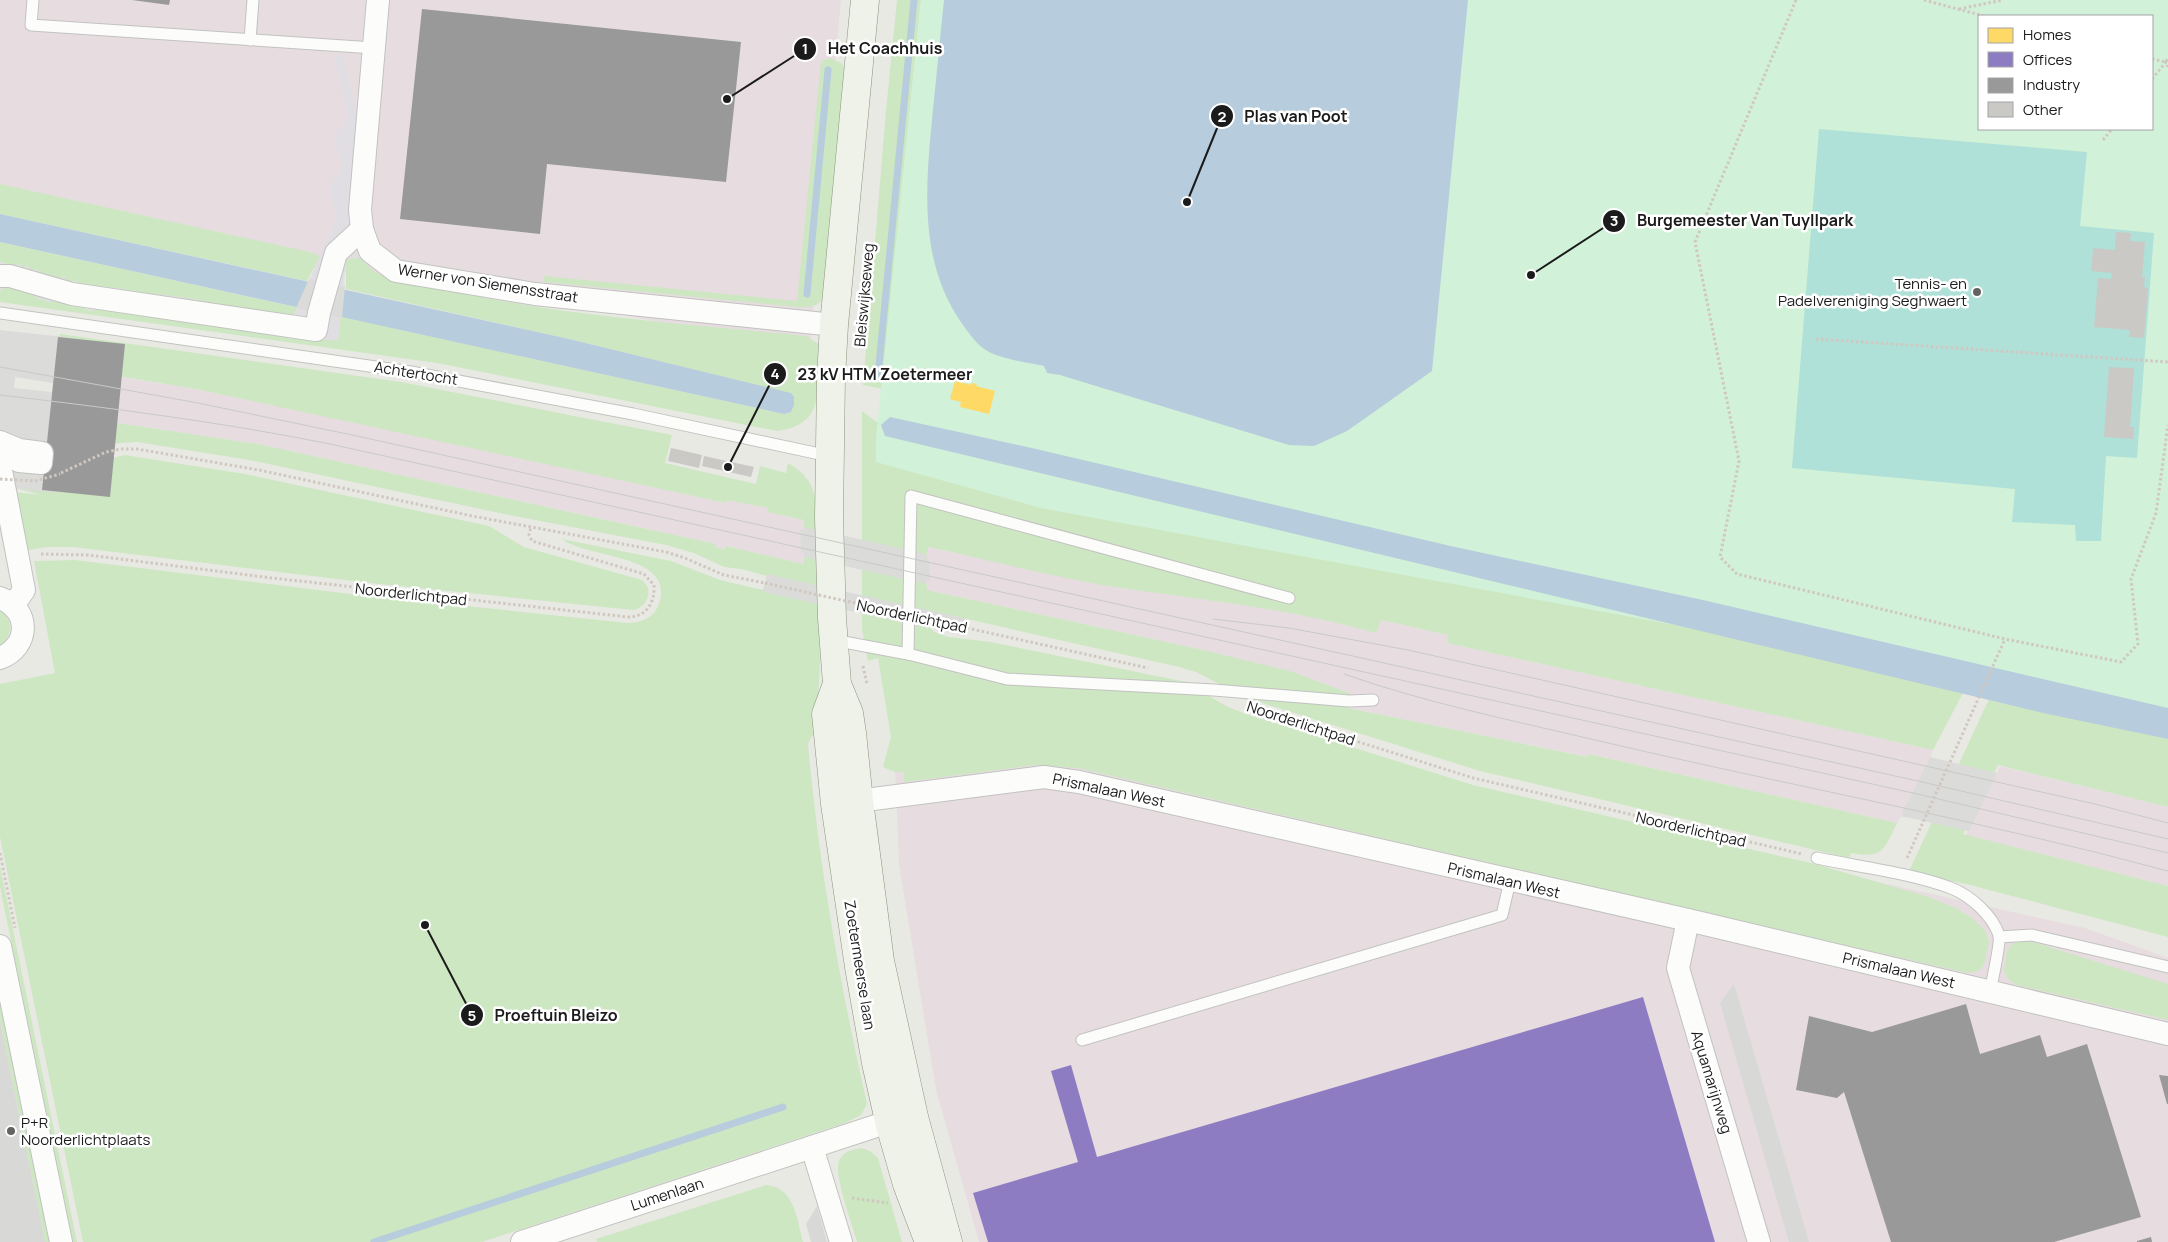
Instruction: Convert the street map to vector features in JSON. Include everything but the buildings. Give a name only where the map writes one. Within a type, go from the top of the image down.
[{"type":"street","name":"Werner von Siemensstraat","points":[[378,0],[360,210],[362,229],[370,251],[396,271],[536,294],[834,325]]},
{"type":"street","name":"Bleiswijkseweg","points":[[841,626],[829,456],[834,325],[865,0]]},
{"type":"street","points":[[0,276],[10,276],[72,294],[316,330],[336,253],[362,229]]},
{"type":"street","points":[[0,442],[19,450],[42,453],[41,463],[19,461],[20,451],[0,448]]},
{"type":"street","points":[[0,465],[24,590],[7,602],[21,618],[22,636],[15,650],[0,658]]},
{"type":"street","name":"Zoetermeerse laan","points":[[841,626],[837,684],[849,713],[847,802],[880,961],[902,1121],[907,1184],[928,1242]]},
{"type":"street","name":"Prismalaan West","points":[[847,802],[1044,777],[1088,784],[1688,920],[2168,1034]]},
{"type":"street","name":"Aquamarijnweg","points":[[1688,920],[1678,968],[1760,1242]]},
{"type":"street","points":[[0,946],[60,1242]]},
{"type":"street","name":"Zoetermeerse laan","points":[[902,1121],[948,1242]]},
{"type":"street","name":"Lumenlaan","points":[[522,1242],[876,1126],[902,1121]]},
{"type":"street","points":[[812,1147],[841,1242]]},
{"type":"lane","points":[[33,0],[31,25],[374,48]]},
{"type":"lane","points":[[250,40],[253,0]]},
{"type":"lane","name":"Achtertocht","points":[[0,313],[420,374],[652,418],[829,456]]},
{"type":"lane","points":[[908,654],[910,496],[1290,598]]},
{"type":"lane","points":[[841,626],[859,645],[908,654],[1007,679],[1214,690],[1349,701],[1372,700]]},
{"type":"lane","points":[[1817,858],[1952,888],[1976,903],[1989,917],[1999,937],[1990,992]]},
{"type":"lane","points":[[1082,1040],[1502,915],[1510,881]]},
{"type":"lane","points":[[1999,937],[2032,934],[2168,966]]},
{"type":"path","points":[[1796,0],[1695,242],[1739,460],[1720,557],[1737,574],[2005,639],[2121,662],[2138,644],[2131,579],[2156,513],[2168,425]]},
{"type":"path","points":[[1924,0],[1980,15]]},
{"type":"path","points":[[1956,9],[2003,0]]},
{"type":"path","points":[[2153,59],[2167,60]]},
{"type":"path","points":[[2167,60],[2168,66]]},
{"type":"path","points":[[2153,78],[2167,60]]},
{"type":"path","points":[[2104,140],[2111,130]]},
{"type":"path","points":[[1816,339],[2168,362]]},
{"type":"path","name":"Noorderlichtpad","points":[[0,479],[35,481],[60,474],[106,452],[121,449],[137,449],[266,471],[472,516],[666,552],[724,575],[1153,669]]},
{"type":"path","name":"Noorderlichtpad","points":[[18,558],[46,553],[76,554],[272,578],[628,617],[639,616],[650,606],[654,597],[654,585],[644,574],[532,541],[529,535],[531,526]]},
{"type":"path","points":[[857,601],[841,626],[859,645],[868,692]]},
{"type":"path","points":[[1900,875],[2005,639]]},
{"type":"path","name":"Noorderlichtpad","points":[[1264,712],[1473,778],[1817,858]]},
{"type":"path","points":[[826,1195],[897,1204]]},
{"type":"shaded area","points":[[0,0],[841,0],[810,347],[738,337],[469,286],[317,269],[0,204]]},
{"type":"shaded area","points":[[944,0],[1468,0],[1432,371],[1347,431],[1314,446],[1289,445],[1060,375],[1047,373],[1044,366],[1016,361],[985,350],[968,333],[948,300],[938,275],[931,248],[928,221],[928,165]]},
{"type":"shaded area","points":[[336,55],[345,56],[358,119],[349,225],[355,251],[359,258],[346,259],[338,342],[333,339],[329,341],[328,339],[325,340],[325,338],[322,340],[321,338],[320,340],[99,308],[99,310],[96,308],[94,312],[93,309],[88,311],[87,308],[85,310],[84,306],[81,308],[80,305],[79,308],[78,305],[54,300],[53,302],[46,302],[47,299],[45,301],[41,298],[38,300],[35,293],[35,295],[34,293],[28,294],[28,292],[9,287],[9,289],[6,287],[5,289],[4,286],[0,292],[0,262],[2,261],[4,265],[11,266],[12,264],[14,266],[14,264],[16,267],[20,263],[23,270],[28,264],[30,271],[34,271],[37,268],[39,274],[45,273],[47,276],[50,274],[51,278],[57,277],[57,279],[60,277],[61,279],[64,276],[66,282],[68,280],[73,283],[76,279],[77,284],[107,288],[111,286],[110,288],[122,288],[132,292],[135,290],[136,294],[140,295],[141,293],[149,296],[149,294],[151,297],[153,293],[160,297],[162,294],[166,296],[169,294],[169,297],[170,295],[171,297],[173,295],[175,298],[177,296],[179,300],[181,296],[182,299],[184,297],[186,299],[186,297],[188,299],[191,298],[193,302],[196,298],[196,301],[201,299],[203,304],[207,302],[212,305],[214,303],[213,305],[217,306],[218,304],[225,305],[224,307],[233,306],[233,308],[236,306],[239,309],[240,307],[245,310],[250,308],[249,310],[252,309],[252,311],[293,317],[337,217],[329,189],[342,166],[334,138],[349,119],[335,63]]},
{"type":"shaded area","name":"Tennis- en Padelvereniging Seghwaert","points":[[1819,129],[2087,152],[2080,226],[2154,233],[2137,458],[2106,456],[2101,541],[2076,541],[2075,525],[2012,522],[2015,489],[1792,468]]},
{"type":"shaded area","points":[[0,214],[569,339],[791,393],[794,397],[794,405],[791,412],[784,414],[0,242]]},
{"type":"shaded area","points":[[122,377],[196,389],[726,503],[727,500],[768,508],[767,512],[804,520],[804,527],[925,554],[927,547],[1111,586],[1287,611],[1332,620],[1376,633],[1380,620],[1448,635],[1447,643],[1933,750],[1930,758],[1997,773],[2000,766],[2168,807],[2168,886],[1966,836],[1968,831],[1901,816],[1897,823],[1590,754],[1589,757],[1348,708],[1351,694],[1203,650],[927,590],[926,583],[805,557],[804,564],[726,546],[725,549],[715,547],[715,544],[258,444],[117,423]]},
{"type":"shaded area","points":[[890,417],[1036,449],[1455,547],[1703,600],[2168,708],[2168,739],[2043,713],[885,436],[881,425]]},
{"type":"shaded area","points":[[891,663],[2085,928],[2168,958],[2168,1242],[979,1242],[936,1090],[899,865]]},
{"type":"shaded area","points":[[1734,984],[1809,1242],[1789,1242],[1720,1003]]},
{"type":"shaded area","name":"P+R Noorderlichtplaats","points":[[0,1021],[45,1242],[0,1242]]},
{"type":"shaded area","points":[[817,1206],[827,1242],[811,1242],[806,1224]]},
{"type":"green space","points":[[897,0],[921,0],[903,178],[888,390],[863,385]]},
{"type":"green space","points":[[921,0],[2168,0],[2168,716],[1041,508],[876,462],[876,437]]},
{"type":"green space","points":[[830,58],[841,63],[846,69],[823,299],[820,302],[811,307],[801,307],[544,282],[544,276],[797,301],[821,61]]},
{"type":"green space","points":[[0,184],[310,252],[320,256],[307,281],[0,214]]},
{"type":"green space","points":[[0,242],[297,308],[293,317],[204,304],[198,301],[198,299],[193,302],[174,296],[77,284],[75,281],[68,282],[63,277],[61,279],[51,277],[36,269],[30,271],[26,266],[23,270],[18,265],[16,267],[0,262]]},
{"type":"green space","points":[[359,257],[376,272],[397,281],[499,301],[586,314],[806,336],[817,343],[820,349],[816,403],[804,421],[793,427],[777,431],[437,363],[0,302],[0,290],[4,286],[38,295],[40,298],[47,299],[46,301],[54,300],[82,306],[90,311],[96,308],[323,338],[324,340],[326,338],[332,341],[332,339],[337,340],[340,318],[342,317],[784,414],[791,412],[790,393],[569,339],[346,289],[346,259]]},
{"type":"green space","points":[[60,334],[401,382],[672,435],[665,463],[756,484],[760,466],[786,473],[788,463],[799,470],[810,483],[816,501],[820,663],[816,733],[811,737],[808,744],[824,880],[848,1015],[867,1104],[861,1115],[845,1123],[482,1242],[83,1242],[0,837],[0,684],[55,673],[34,561],[75,560],[342,593],[628,623],[645,619],[655,612],[661,595],[658,580],[649,570],[636,563],[586,550],[562,539],[671,561],[720,580],[763,590],[767,576],[741,569],[724,567],[694,553],[666,545],[509,515],[249,460],[137,442],[107,444],[117,423],[258,444],[716,544],[715,547],[725,549],[726,546],[804,564],[804,520],[767,512],[768,508],[727,500],[726,503],[196,389],[70,368],[0,363],[60,336]]},
{"type":"green space","points":[[862,411],[881,425],[1648,618],[1963,693],[1933,750],[1447,643],[1448,635],[1381,620],[1376,633],[1344,624],[1279,611],[1091,583],[928,547],[925,565],[927,590],[1203,650],[1290,671],[1351,694],[1348,708],[1588,757],[1589,754],[1897,823],[1889,840],[1881,850],[1870,855],[1851,853],[1849,858],[1480,771],[1268,705],[1233,691],[1196,672],[1179,667],[927,610],[928,624],[934,632],[948,637],[991,642],[1186,682],[1226,706],[1243,713],[1473,785],[1815,864],[1929,897],[1956,908],[1972,918],[1985,930],[1989,942],[1984,965],[1978,971],[1967,973],[1078,768],[1035,765],[904,782],[904,772],[895,772],[883,767],[891,737],[878,658],[868,661],[862,629]]},
{"type":"green space","points":[[125,455],[245,474],[489,526],[524,547],[642,580],[648,587],[647,599],[643,605],[633,610],[370,583],[73,547],[48,547],[23,551],[13,492],[41,495],[0,484]]},
{"type":"green space","points":[[0,610],[8,619],[10,628],[7,638],[0,647]]},
{"type":"green space","points":[[1989,699],[2168,739],[2168,807],[1998,765],[1963,834],[2168,886],[2168,937],[1970,885],[1914,873],[1910,869]]},
{"type":"green space","points":[[0,866],[77,1242],[73,1242],[0,887]]},
{"type":"green space","points":[[2026,940],[2168,984],[2168,1020],[2017,985],[2009,980],[2004,971],[2007,950],[2012,944]]},
{"type":"green space","points":[[0,998],[50,1242],[45,1242],[0,1021]]},
{"type":"green space","points":[[862,1148],[870,1151],[878,1158],[902,1242],[857,1242],[844,1200],[838,1168],[839,1161],[843,1155]]},
{"type":"green space","points":[[766,1185],[776,1187],[789,1198],[796,1215],[803,1242],[597,1242],[596,1239]]},
{"type":"pier","points":[[309,279],[345,286],[342,318],[296,308]]},
{"type":"pier","points":[[0,330],[73,338],[58,493],[0,487]],"holes":[[[15,377],[53,383],[52,392],[14,388]]]},
{"type":"pier","points":[[804,527],[926,554],[926,557],[929,558],[930,581],[926,580],[926,584],[804,557],[804,553],[801,553],[800,529],[804,530]]},
{"type":"pier","points":[[767,574],[968,619],[965,636],[763,592]]},
{"type":"pier","points":[[1930,757],[1997,773],[1969,831],[1901,816]]},
{"type":"waterway","points":[[878,376],[914,0]]},
{"type":"waterway","points":[[807,294],[828,70]]},
{"type":"waterway","points":[[374,1242],[783,1107]]},
{"type":"tram line","points":[[0,367],[198,403],[357,436],[1918,781],[2168,839]]},
{"type":"tram line","points":[[0,395],[166,416],[330,444],[1913,793],[2168,853]]},
{"type":"tram line","points":[[1213,619],[1289,628],[1408,650],[2095,804],[2168,823]]},
{"type":"tram line","points":[[1344,674],[1406,694],[1500,718],[2026,835],[2168,871]]},
{"type":"place","name":"Het Coachhuis","points":[[727,99]]},
{"type":"place","name":"Plas van Poot","points":[[1187,202]]},
{"type":"place","name":"Burgemeester Van Tuyllpark","points":[[1531,275]]},
{"type":"place","name":"Tennis- en Padelvereniging Seghwaert","points":[[1977,292]]},
{"type":"place","name":"23 kV HTM Zoetermeer","points":[[728,467]]},
{"type":"place","name":"Proeftuin Bleizo","points":[[425,925]]},
{"type":"place","name":"P+R Noorderlichtplaats","points":[[11,1131]]}]
